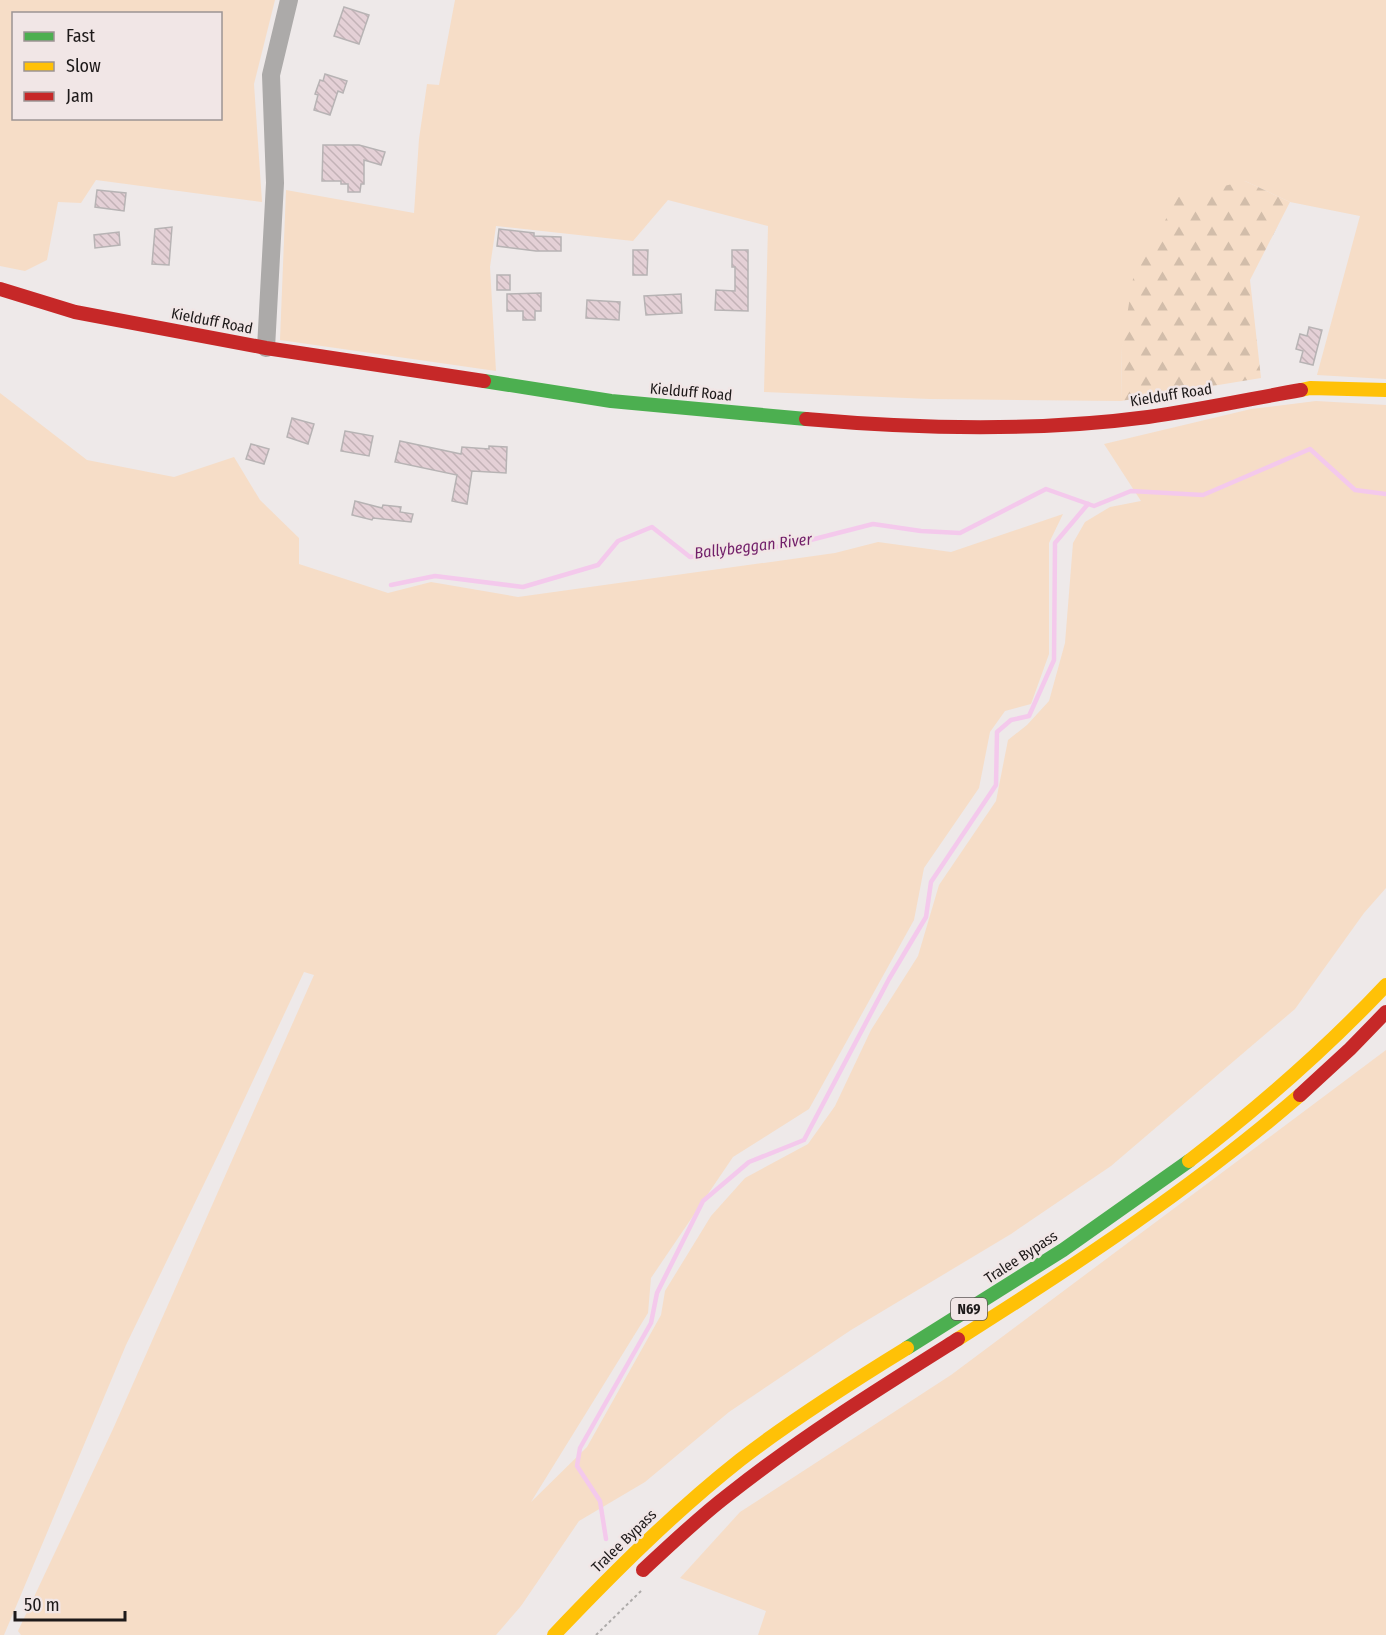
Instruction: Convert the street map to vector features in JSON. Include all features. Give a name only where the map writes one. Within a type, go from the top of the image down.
[{"type":"main road","name":"Kielduff Road","points":[[0,289],[75,312],[266,348],[611,401],[832,421],[954,427],[1047,426],[1148,417],[1310,388],[1386,390]]},
{"type":"main road","name":"Tralee Bypass","points":[[554,1635],[641,1546],[696,1496],[759,1446],[848,1384],[991,1296],[1111,1217],[1202,1151],[1339,1035],[1386,985]]},
{"type":"main road","name":"N69","points":[[632,1581],[656,1557],[778,1456],[1096,1251],[1190,1184],[1290,1104],[1358,1043],[1386,1012]]},
{"type":"street","points":[[266,348],[275,183],[271,75],[288,0]]},
{"type":"green space","points":[[0,0],[275,0],[254,84],[262,202],[96,180],[81,203],[58,202],[47,260],[25,271],[0,266]]},
{"type":"green space","points":[[455,0],[1386,0],[1386,379],[1317,375],[1360,216],[1290,202],[1245,181],[1122,346],[1121,401],[930,399],[764,392],[768,226],[668,200],[633,241],[496,226],[490,267],[496,371],[280,340],[286,190],[414,213],[419,139],[427,84],[439,85]]},
{"type":"green space","points":[[1245,181],[1290,202],[1250,280],[1261,378],[1121,401],[1122,346],[1133,279],[1178,197]]},
{"type":"green space","points":[[0,393],[87,460],[174,477],[234,457],[260,500],[299,538],[299,564],[388,593],[431,582],[518,597],[835,553],[878,542],[951,552],[1063,514],[1049,543],[1049,654],[1031,704],[1005,711],[990,732],[979,788],[924,868],[914,920],[809,1109],[733,1157],[651,1278],[648,1313],[531,1502],[587,1447],[661,1315],[665,1291],[711,1216],[745,1178],[808,1144],[835,1106],[871,1030],[918,956],[939,885],[996,801],[1008,740],[1027,725],[1049,701],[1065,643],[1073,543],[1085,522],[1110,507],[1141,501],[1104,444],[1251,409],[1316,401],[1386,405],[1386,888],[1364,913],[1295,1009],[1111,1166],[1011,1234],[851,1330],[729,1412],[645,1482],[579,1521],[521,1606],[496,1635],[21,1635],[18,1631],[113,1429],[314,975],[304,972],[126,1345],[4,1635],[0,1635]]},
{"type":"green space","points":[[1386,1050],[1386,1635],[758,1635],[766,1611],[680,1578],[740,1512],[951,1375]]},
{"type":"building","points":[[344,7],[369,15],[359,44],[334,36]]},
{"type":"building","points":[[325,74],[347,81],[343,93],[338,91],[330,115],[314,110],[318,95],[315,94]]},
{"type":"building","points":[[323,145],[359,145],[385,152],[381,165],[364,160],[364,184],[361,184],[360,192],[348,192],[348,184],[341,184],[341,181],[322,181]]},
{"type":"building","points":[[97,190],[126,193],[124,211],[95,207]]},
{"type":"building","points":[[172,227],[169,265],[152,264],[155,229]]},
{"type":"building","points":[[499,229],[534,233],[534,236],[561,237],[561,251],[536,251],[497,246]]},
{"type":"building","points":[[119,232],[120,245],[95,248],[94,235]]},
{"type":"building","points":[[633,250],[648,250],[647,275],[633,275]]},
{"type":"building","points":[[732,250],[748,250],[748,311],[715,310],[716,290],[735,291]]},
{"type":"building","points":[[497,275],[510,275],[510,290],[497,290]]},
{"type":"building","points":[[541,293],[541,311],[535,311],[535,320],[523,320],[523,311],[507,311],[507,294]]},
{"type":"building","points":[[681,294],[682,313],[646,315],[644,296]]},
{"type":"building","points":[[587,300],[620,302],[619,320],[586,318]]},
{"type":"building","points":[[1309,327],[1322,330],[1313,365],[1300,362],[1303,351],[1296,349],[1300,334],[1307,336]]},
{"type":"building","points":[[292,418],[314,424],[308,444],[287,437]]},
{"type":"building","points":[[345,431],[373,436],[369,456],[341,451]]},
{"type":"building","points":[[400,441],[461,454],[462,447],[489,449],[489,446],[507,447],[506,473],[472,471],[467,504],[452,501],[457,475],[395,462]]},
{"type":"building","points":[[251,444],[269,449],[264,464],[246,459]]},
{"type":"building","points":[[355,501],[382,508],[383,505],[401,507],[400,512],[413,514],[411,522],[373,518],[372,520],[352,515]]},
{"type":"waterway","name":"Ballybeggan River","points":[[391,585],[435,576],[523,587],[598,565],[618,541],[652,527],[690,557],[791,545],[873,524],[921,531],[960,533],[1046,489],[1094,506],[1131,491],[1203,495],[1310,449],[1355,490],[1386,494]]},
{"type":"waterway","points":[[606,1539],[600,1501],[577,1466],[580,1448],[651,1323],[657,1293],[703,1201],[749,1162],[804,1140],[889,979],[926,917],[931,882],[996,785],[997,732],[1011,720],[1029,716],[1054,660],[1055,543],[1088,504]]},
{"type":"traffic: fast","points":[[484,381],[611,401],[806,419]]},
{"type":"traffic: fast","points":[[907,1348],[1063,1250],[1189,1161]]},
{"type":"traffic: slow","points":[[1301,390],[1310,388],[1386,390]]},
{"type":"traffic: slow","points":[[1189,1161],[1291,1077],[1386,985]]},
{"type":"traffic: slow","points":[[958,1339],[1047,1282],[1177,1193],[1300,1095]]},
{"type":"traffic: slow","points":[[554,1635],[644,1544],[740,1460],[780,1430],[907,1348]]},
{"type":"traffic: jam","points":[[0,289],[75,312],[266,348],[484,381]]},
{"type":"traffic: jam","points":[[806,419],[934,427],[1063,425],[1167,414],[1301,390]]},
{"type":"traffic: jam","points":[[1300,1095],[1386,1012]]},
{"type":"traffic: jam","points":[[643,1570],[706,1513],[784,1453],[958,1339]]}]
